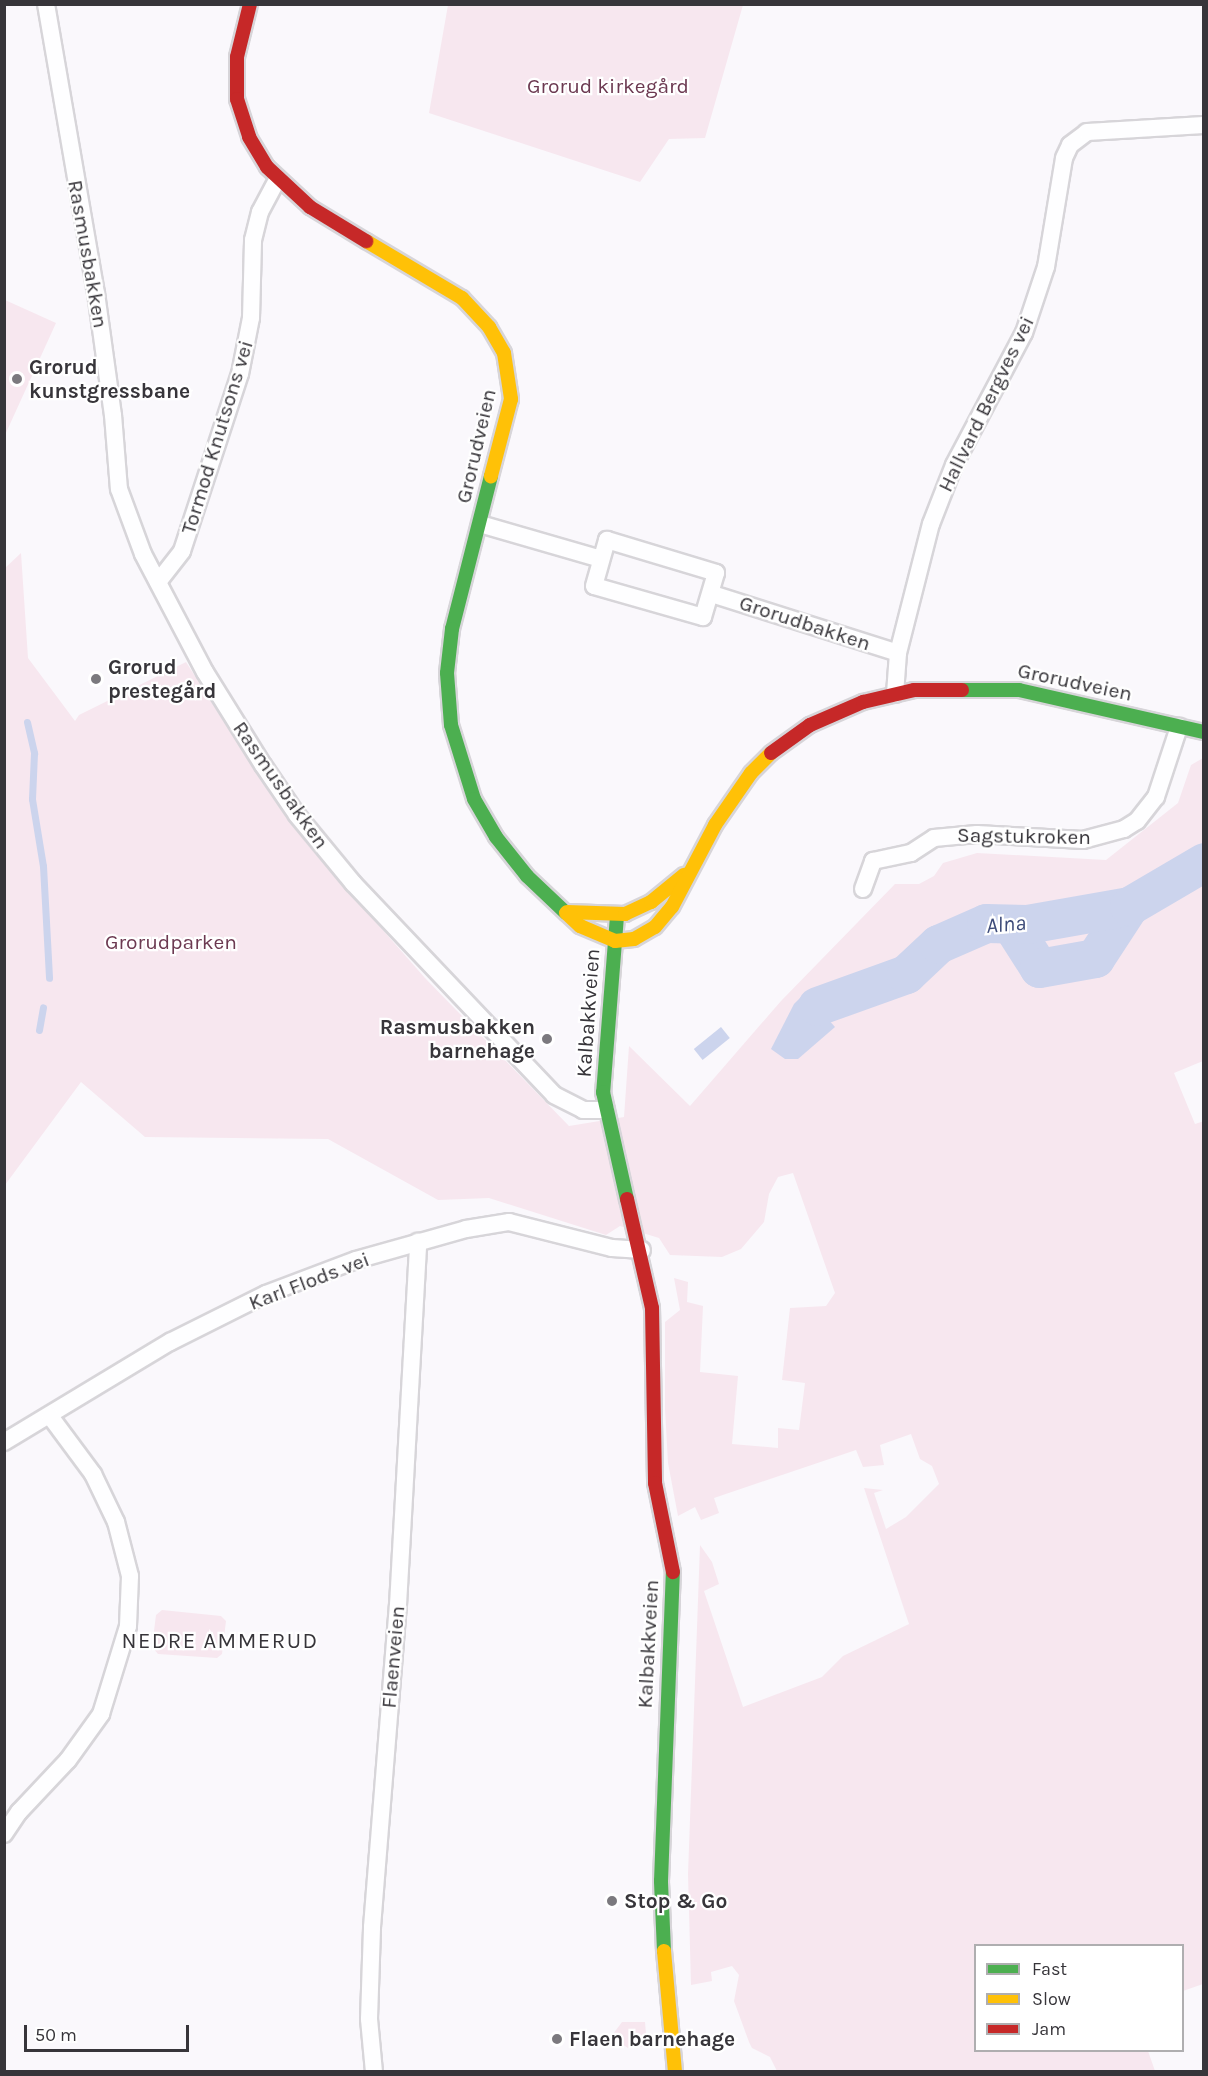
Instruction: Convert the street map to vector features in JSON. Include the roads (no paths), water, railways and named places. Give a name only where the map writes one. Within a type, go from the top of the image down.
[{"type":"street","name":"Rasmusbakken","points":[[46,4],[96,293],[113,415],[119,489],[132,532],[205,672],[275,784],[353,883],[554,1095],[583,1110],[606,1110]]},
{"type":"street","name":"Grorudveien","points":[[250,4],[237,57],[237,99],[256,153],[277,180],[310,207],[462,298],[497,339],[509,367],[511,399],[450,649],[448,700],[455,748],[474,799],[496,837],[527,876],[591,933],[615,941],[634,939],[663,919],[732,798],[770,754],[830,714],[895,694],[967,687],[1019,690],[1203,732]]},
{"type":"street","name":"Hallvard Bergves vei","points":[[895,694],[898,653],[931,524],[972,429],[1024,333],[1046,267],[1064,158],[1070,145],[1087,132],[1203,125]]},
{"type":"street","name":"Tormod Knutsons vei","points":[[158,582],[182,551],[240,374],[251,318],[253,240],[260,212],[277,180]]},
{"type":"street","points":[[480,524],[601,559]]},
{"type":"street","name":"Grorudbakken","points":[[607,540],[716,573],[712,594],[703,617],[594,586],[601,559],[607,540]]},
{"type":"street","name":"Grorudbakken","points":[[712,594],[898,653]]},
{"type":"street","name":"Sagstukroken","points":[[863,889],[873,861],[911,853],[934,838],[977,834],[1083,840],[1124,829],[1137,821],[1156,797],[1179,727]]},
{"type":"street","name":"Grorudveien","points":[[567,912],[617,916],[651,902],[690,870]]},
{"type":"street","name":"Kalbakkveien","points":[[617,916],[603,1052],[606,1110],[642,1250],[654,1324],[655,1483],[673,1561],[661,1881],[664,1970],[675,2072]]},
{"type":"street","name":"Karl Flods vei","points":[[4,1442],[50,1416],[129,1365],[266,1294],[356,1260],[418,1242],[508,1222],[612,1248],[642,1250]]},
{"type":"street","name":"Flaenveien","points":[[374,2072],[369,2019],[372,1927],[398,1605],[418,1242]]},
{"type":"street","points":[[4,1834],[20,1812],[68,1760],[101,1714],[128,1626],[130,1576],[116,1522],[93,1474],[50,1416]]},
{"type":"water","points":[[805,993],[835,1027],[798,1059],[785,1059],[771,1049],[794,1004]]},
{"type":"water","points":[[721,1027],[730,1038],[703,1060],[694,1049]]},
{"type":"waterway","points":[[27,722],[34,753],[32,799],[43,866],[49,978]]},
{"type":"waterway","name":"Alna","points":[[817,1006],[906,974],[938,944],[986,923],[1027,924],[1129,906],[1204,862]]},
{"type":"waterway","points":[[1011,924],[1039,968],[1095,958],[1129,906]]},
{"type":"waterway","points":[[39,1030],[43,1007]]},
{"type":"place","name":"Grorud kunstgressbane","points":[[17,379]]},
{"type":"place","name":"Grorud prestegård","points":[[96,679]]},
{"type":"place","name":"Rasmusbakken barnehage","points":[[547,1039]]},
{"type":"place","name":"Stop & Go","points":[[612,1901]]},
{"type":"place","name":"Flaen barnehage","points":[[557,2039]]},
{"type":"district","name":"NEDRE AMMERUD","points":[[220,1642]]},
{"type":"park label","name":"Grorud kirkegård","points":[[608,86]]},
{"type":"park label","name":"Grorudparken","points":[[171,942]]}]
